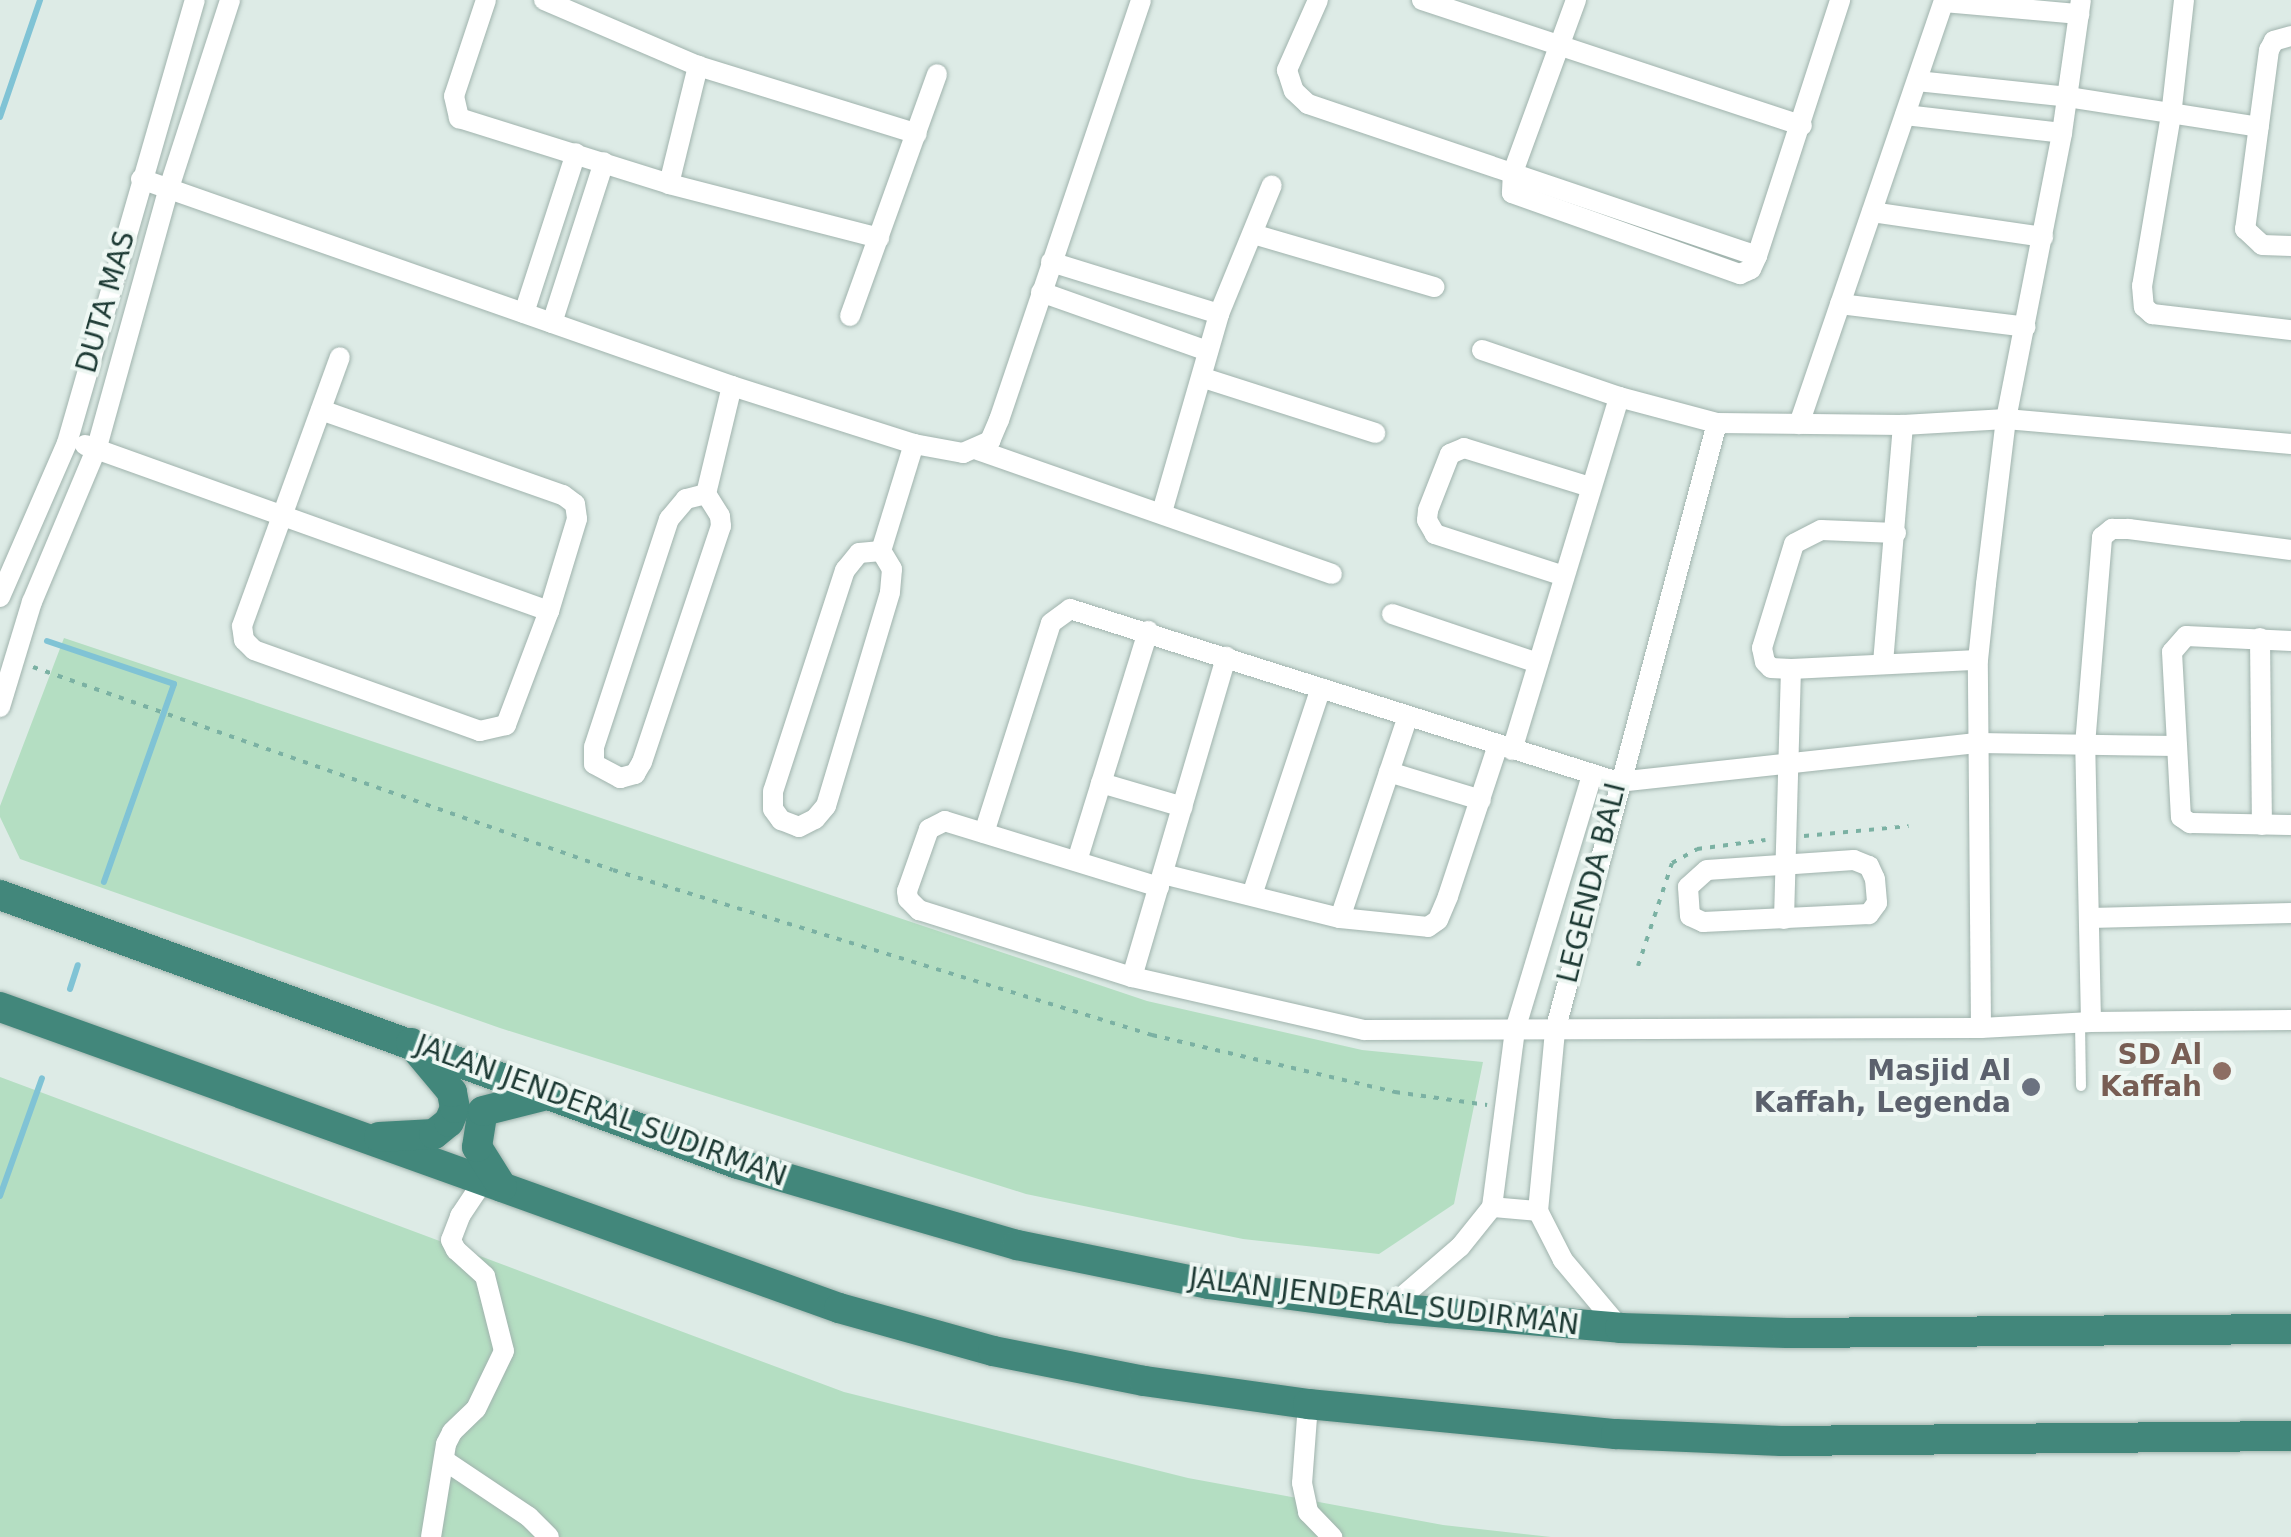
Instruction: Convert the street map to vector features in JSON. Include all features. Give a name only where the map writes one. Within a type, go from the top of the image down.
[{"type":"highway","name":"JALAN JENDERAL SUDIRMAN","points":[[0,895],[738,1164],[1017,1245],[1208,1284],[1389,1308],[1620,1328],[1787,1333],[2291,1329]]},
{"type":"highway","points":[[0,1007],[839,1308],[993,1351],[1144,1381],[1308,1404],[1616,1434],[1781,1441],[2291,1436]]},
{"type":"highway","points":[[365,1138],[434,1134],[449,1122],[455,1108],[452,1092],[409,1041]]},
{"type":"highway","points":[[493,1184],[477,1147],[483,1111],[551,1094]]},
{"type":"street","name":"DUTA MAS","points":[[0,597],[67,443],[194,0]]},
{"type":"street","points":[[0,707],[6,658],[97,447],[169,188],[230,0]]},
{"type":"street","points":[[486,0],[454,96],[460,118],[668,184],[879,238]]},
{"type":"street","points":[[544,0],[698,66],[917,134]]},
{"type":"street","points":[[141,178],[732,386],[914,444],[963,453],[978,450],[990,441],[999,420],[1141,0]]},
{"type":"street","points":[[1318,0],[1287,70],[1294,91],[1308,104],[1757,256],[1840,0]]},
{"type":"street","points":[[1422,0],[1802,126]]},
{"type":"street","points":[[1513,172],[1576,0]]},
{"type":"street","points":[[2184,0],[2142,286],[2144,307],[2152,314],[2291,330]]},
{"type":"street","points":[[1799,424],[1944,1],[2080,7],[2062,132],[2006,420],[1978,660],[1981,1028]]},
{"type":"street","points":[[2291,36],[2274,41],[2269,50],[2244,229],[2262,245],[2291,246]]},
{"type":"street","points":[[668,184],[698,66]]},
{"type":"street","points":[[850,316],[938,74]]},
{"type":"street","points":[[1916,81],[2068,97],[2260,127]]},
{"type":"street","points":[[1905,115],[2062,132]]},
{"type":"street","points":[[524,313],[576,152]]},
{"type":"street","points":[[552,323],[604,162]]},
{"type":"street","points":[[1162,512],[1204,378],[1219,314],[1272,185]]},
{"type":"street","points":[[1872,212],[2043,237]]},
{"type":"street","points":[[1252,234],[1434,287]]},
{"type":"street","points":[[1051,262],[1219,314]]},
{"type":"street","points":[[1040,292],[1208,351]]},
{"type":"street","points":[[1840,304],[2026,327]]},
{"type":"street","points":[[1482,350],[1619,397],[1717,423],[1903,425],[2006,420],[2291,444]]},
{"type":"street","points":[[321,410],[562,495],[575,504],[577,519],[549,611],[516,709],[506,725],[480,731],[254,650],[244,640],[242,626],[280,512],[340,357]]},
{"type":"street","points":[[1204,378],[1375,433]]},
{"type":"street","points":[[706,494],[686,499],[669,519],[594,747],[594,764],[600,771],[628,778],[642,762],[721,526],[706,494],[732,386]]},
{"type":"street","points":[[1619,397],[1538,662],[1481,800],[1438,920],[1428,928],[1340,918],[1252,894],[1076,862],[945,821],[929,829],[907,891],[912,905],[1132,977],[1364,1030],[1981,1028],[2086,1022],[2291,1020]]},
{"type":"street","name":"LEGENDA BALI","points":[[1538,1211],[1554,1031],[1717,423]]},
{"type":"street","points":[[1882,663],[1903,425]]},
{"type":"street","points":[[67,443],[97,447],[549,611]]},
{"type":"street","points":[[881,551],[860,553],[845,570],[773,791],[773,809],[781,820],[800,827],[814,820],[826,806],[890,592],[892,569],[881,551],[914,444]]},
{"type":"street","points":[[1564,576],[1435,534],[1427,520],[1428,510],[1450,454],[1464,448],[1590,487]]},
{"type":"street","points":[[978,450],[1332,574]]},
{"type":"street","points":[[2086,1022],[2090,918],[2085,745],[2102,537],[2112,529],[2129,529],[2291,550]]},
{"type":"street","points":[[1896,533],[1821,530],[1794,544],[1762,648],[1771,668],[1978,660]]},
{"type":"street","points":[[984,833],[1051,623],[1070,609],[1618,782],[1786,760],[1979,743],[2176,746]]},
{"type":"street","points":[[1392,614],[1538,662]]},
{"type":"street","points":[[1076,862],[1148,631]]},
{"type":"street","points":[[2291,641],[2198,635],[2177,642],[2172,652],[2181,817],[2190,823],[2291,825]]},
{"type":"street","points":[[2260,638],[2262,825]]},
{"type":"street","points":[[1132,977],[1226,657]]},
{"type":"street","points":[[1784,918],[1791,669]]},
{"type":"street","points":[[1252,894],[1321,688]]},
{"type":"street","points":[[1340,918],[1408,716]]},
{"type":"street","points":[[1389,772],[1481,800]]},
{"type":"street","name":"LEGENDA BALI","points":[[1389,1308],[1460,1248],[1492,1207],[1515,1030],[1592,776]]},
{"type":"street","points":[[1101,783],[1182,807]]},
{"type":"street","points":[[1854,860],[1869,866],[1877,903],[1869,914],[1855,918],[1784,918],[1702,922],[1690,916],[1688,887],[1707,870],[1854,860]]},
{"type":"street","points":[[2090,918],[2291,913]]},
{"type":"street","points":[[431,1537],[452,1432],[476,1409],[504,1351],[485,1276],[456,1250],[451,1240],[493,1184]]},
{"type":"street","points":[[1492,1207],[1538,1211],[1564,1260],[1620,1328]]},
{"type":"street","points":[[1308,1404],[1302,1483],[1308,1512],[1332,1537]]},
{"type":"street","points":[[444,1460],[528,1517],[549,1537]]},
{"type":"lane","points":[[2081,1086],[2086,1022]]},
{"type":"path","points":[[6,658],[614,870],[1152,1035],[1395,1092],[1506,1108]]},
{"type":"path","points":[[1638,966],[1665,876],[1672,863],[1697,849]]},
{"type":"green space","points":[[64,638],[1147,1001],[1362,1050],[1483,1062],[1454,1204],[1379,1254],[1243,1239],[1026,1194],[500,1028],[20,859],[0,817],[0,806]]},
{"type":"green space","points":[[0,1077],[844,1392],[1188,1478],[1443,1525],[1551,1537],[0,1537]]},
{"type":"waterway","points":[[0,117],[40,0]]},
{"type":"waterway","points":[[47,641],[174,684],[104,882]]},
{"type":"waterway","points":[[70,989],[78,965]]},
{"type":"waterway","points":[[0,1196],[42,1078]]},
{"type":"place","name":"SD Al Kaffah","points":[[2222,1071]]},
{"type":"place","name":"Masjid Al Kaffah, Legenda","points":[[2031,1087]]}]
